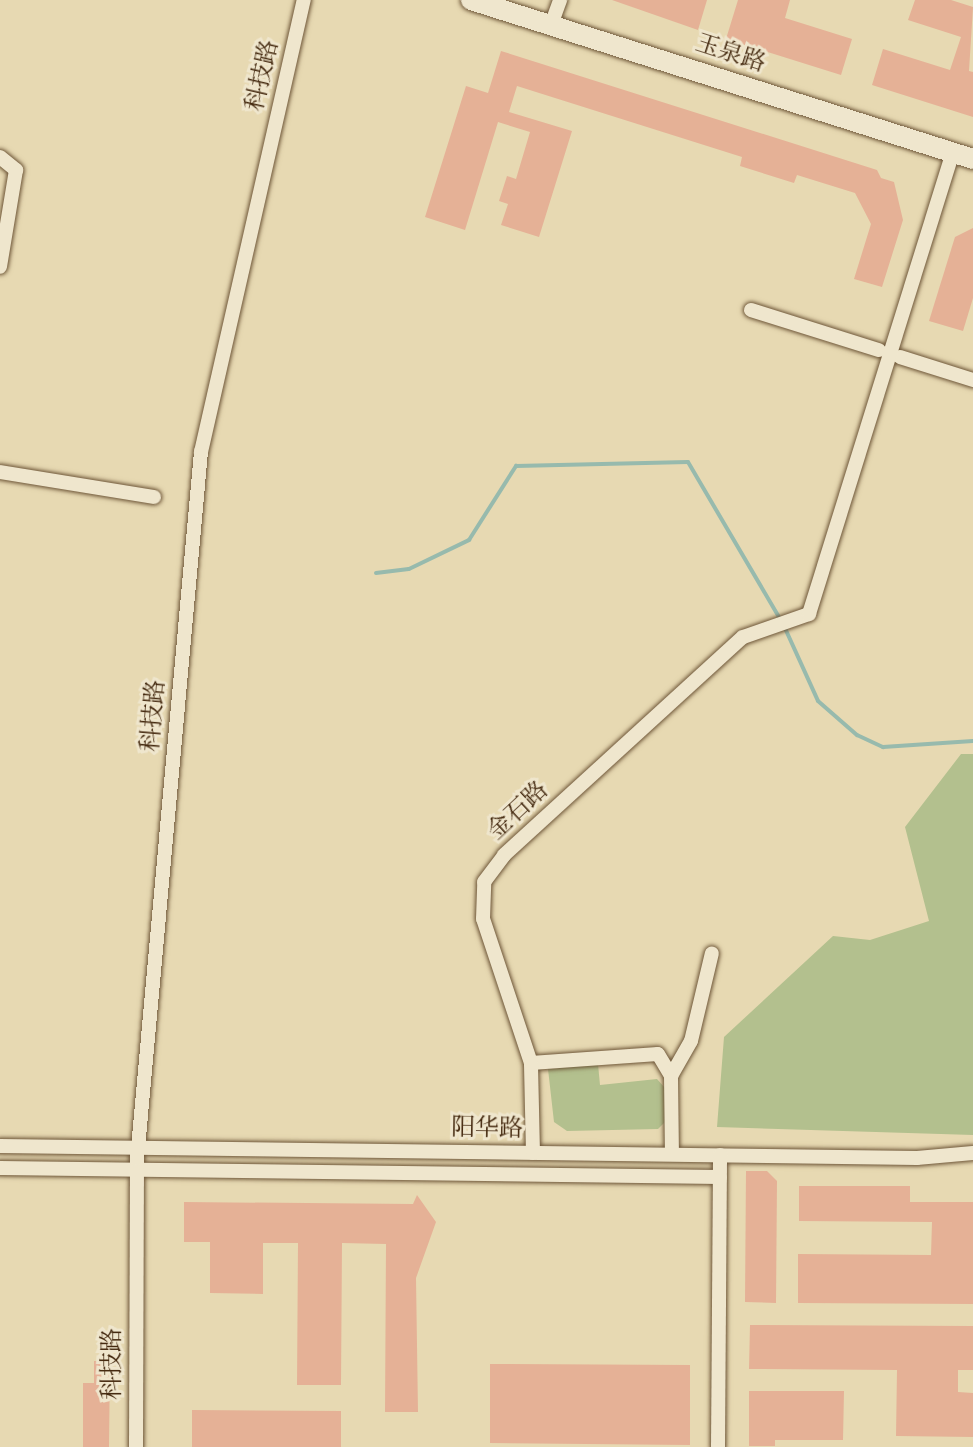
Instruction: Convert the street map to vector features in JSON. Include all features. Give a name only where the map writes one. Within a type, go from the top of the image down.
[{"type":"street","name":"科技路","points":[[136,1447],[138,1148],[202,442],[304,0]]},
{"type":"street","name":"玉泉路","points":[[471,0],[973,159]]},
{"type":"street","points":[[551,25],[560,0]]},
{"type":"street","name":"金石路","points":[[533,1153],[531,1063],[483,919],[484,882],[492,867],[743,637],[809,614],[953,152]]},
{"type":"street","points":[[0,157],[16,170],[0,267]]},
{"type":"street","points":[[751,310],[879,350]]},
{"type":"street","points":[[900,357],[973,380]]},
{"type":"street","points":[[0,472],[154,497]]},
{"type":"street","points":[[671,1076],[691,1041],[712,953]]},
{"type":"street","points":[[531,1063],[658,1054],[671,1076],[672,1154]]},
{"type":"street","name":"阳华路","points":[[0,1146],[720,1155],[973,1153]]},
{"type":"street","points":[[718,1447],[720,1155]]},
{"type":"street","name":"阳华路","points":[[0,1168],[720,1177]]},
{"type":"green space","points":[[961,754],[973,754],[973,1135],[717,1127],[724,1037],[833,936],[870,940],[929,921],[905,827]]},
{"type":"green space","points":[[598,1064],[600,1085],[657,1079],[665,1088],[666,1121],[658,1129],[567,1131],[554,1122],[548,1069]]},
{"type":"building","points":[[612,0],[707,0],[698,30]]},
{"type":"building","points":[[738,0],[790,0],[785,18],[852,39],[841,75],[726,39]]},
{"type":"building","points":[[915,0],[951,0],[973,7],[969,71],[973,72],[973,117],[872,85],[883,49],[950,70],[961,37],[908,20]]},
{"type":"building","points":[[501,51],[877,170],[881,178],[894,182],[903,220],[882,287],[854,279],[871,224],[855,193],[797,175],[794,183],[740,166],[742,157],[517,86],[509,112],[572,131],[539,237],[501,225],[508,204],[499,201],[507,176],[516,179],[530,132],[498,122],[465,230],[425,217],[466,86],[488,93]]},
{"type":"building","points":[[973,228],[973,298],[963,331],[929,321],[955,237]]},
{"type":"building","points":[[746,1171],[767,1171],[777,1181],[776,1303],[745,1302]]},
{"type":"building","points":[[799,1186],[910,1186],[910,1202],[973,1202],[973,1304],[798,1303],[798,1254],[931,1255],[932,1222],[799,1221]]},
{"type":"building","points":[[417,1195],[436,1222],[416,1278],[418,1412],[385,1412],[386,1244],[342,1243],[341,1385],[297,1385],[298,1243],[263,1243],[263,1294],[210,1293],[210,1242],[184,1242],[184,1202],[413,1204]]},
{"type":"building","points":[[750,1325],[973,1326],[973,1370],[958,1370],[958,1392],[973,1393],[973,1437],[896,1436],[897,1370],[749,1369]]},
{"type":"building","points":[[94,1361],[110,1361],[109,1447],[83,1447],[83,1383],[94,1383]]},
{"type":"building","points":[[490,1364],[690,1365],[690,1445],[490,1443]]},
{"type":"building","points":[[749,1391],[844,1391],[843,1440],[775,1440],[775,1446],[749,1446]]},
{"type":"building","points":[[192,1410],[341,1411],[341,1447],[192,1447]]},
{"type":"waterway","points":[[376,573],[409,569],[469,540],[516,466],[688,462],[780,619]]},
{"type":"waterway","points":[[784,626],[818,701],[857,735],[883,747],[973,741]]}]
